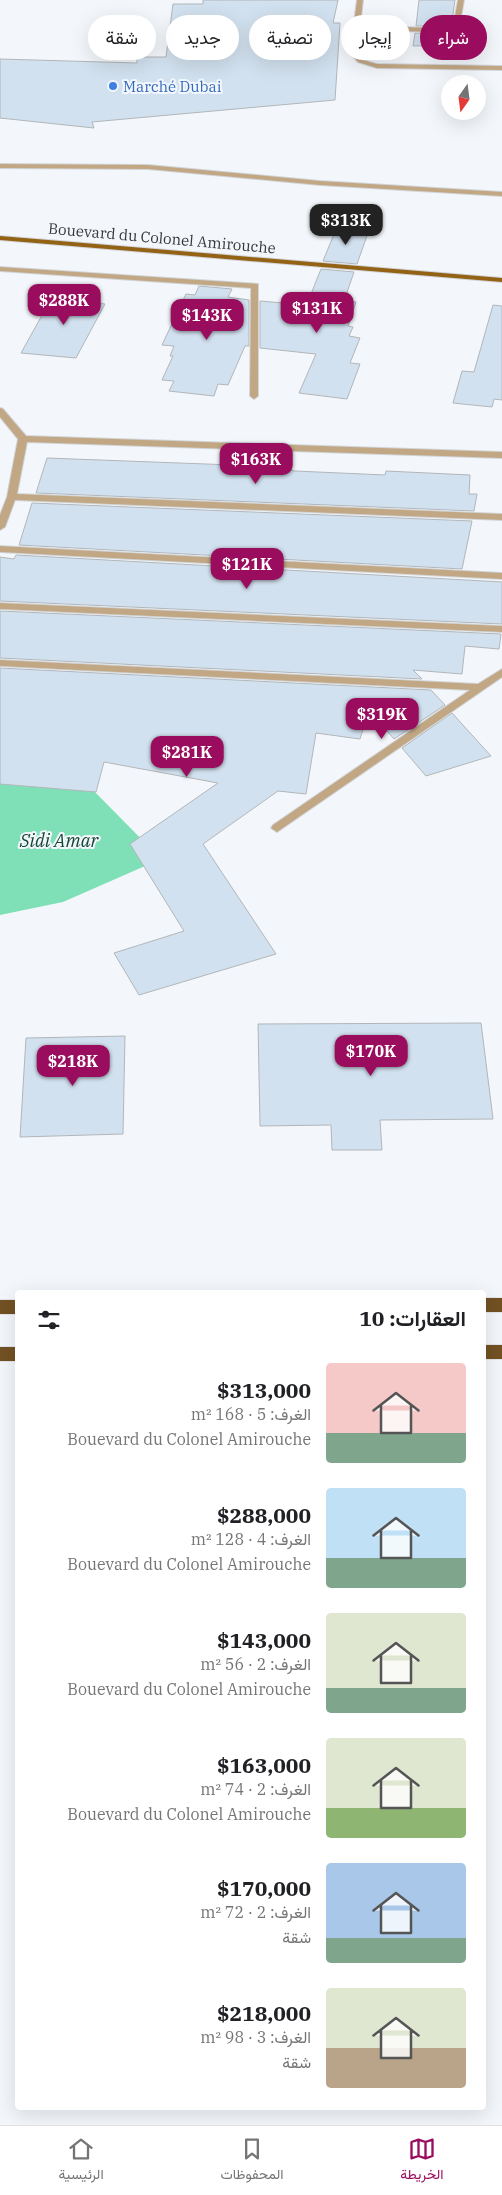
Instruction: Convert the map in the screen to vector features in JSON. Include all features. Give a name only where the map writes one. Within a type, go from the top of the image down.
[{"type":"highway","points":[[486,1305],[502,1304]]},
{"type":"highway","points":[[0,1307],[15,1308]]},
{"type":"highway","points":[[486,1352],[502,1352]]},
{"type":"highway","points":[[0,1354],[15,1354]]},
{"type":"main road","name":"Bouevard du Colonel Amirouche","points":[[0,238],[502,280]]},
{"type":"street","points":[[358,15],[360,0]]},
{"type":"street","points":[[410,29],[437,30],[452,27],[456,22],[461,0]]},
{"type":"street","points":[[358,60],[377,66],[502,68]]},
{"type":"street","points":[[0,166],[148,167],[320,183],[502,194]]},
{"type":"street","points":[[0,269],[255,286],[254,396]]},
{"type":"street","points":[[0,411],[23,439],[502,455]]},
{"type":"street","points":[[0,527],[12,497],[23,439]]},
{"type":"street","points":[[12,497],[502,517]]},
{"type":"street","points":[[0,549],[502,576]]},
{"type":"street","points":[[0,606],[502,629]]},
{"type":"street","points":[[0,663],[481,687]]},
{"type":"street","points":[[277,828],[502,672]]},
{"type":"green space","name":"Sidi Amar","points":[[0,712],[17,713],[161,859],[63,902],[0,915]]},
{"type":"building","points":[[203,0],[338,0],[333,23],[340,23],[335,100],[92,122],[94,128],[0,118],[0,59],[137,63],[137,60],[156,60],[156,57],[166,57],[166,60],[239,60],[239,15],[172,15],[173,4],[203,4]]},
{"type":"building","points":[[419,0],[455,0],[453,15],[420,15],[420,26],[416,26]]},
{"type":"building","points":[[415,33],[420,33],[420,46],[413,46]]},
{"type":"building","points":[[337,227],[369,230],[357,264],[323,261]]},
{"type":"building","points":[[321,269],[354,272],[344,301],[356,302],[348,326],[353,327],[349,336],[360,338],[350,363],[360,364],[347,399],[299,393],[316,354],[260,348],[260,301],[296,304],[299,298],[309,299]]},
{"type":"building","points":[[199,286],[232,289],[228,297],[249,300],[249,346],[245,346],[228,385],[218,384],[214,396],[169,391],[174,381],[162,380],[173,356],[170,356],[174,346],[162,345],[186,294],[195,295]]},
{"type":"building","points":[[55,292],[99,297],[95,303],[105,304],[76,358],[21,353]]},
{"type":"building","points":[[493,305],[502,306],[502,400],[494,399],[492,407],[453,403],[462,371],[474,372]]},
{"type":"building","points":[[47,458],[259,466],[295,471],[385,475],[386,471],[470,475],[469,494],[477,494],[474,511],[36,493]]},
{"type":"building","points":[[32,503],[472,521],[462,569],[19,545]]},
{"type":"building","points":[[16,555],[502,582],[502,624],[0,601],[0,557],[14,559]]},
{"type":"building","points":[[0,611],[501,634],[499,649],[465,646],[462,674],[413,670],[422,679],[0,658]]},
{"type":"building","points":[[0,668],[431,690],[445,705],[394,739],[369,710],[360,739],[316,733],[306,794],[278,791],[203,844],[276,954],[139,995],[114,953],[184,931],[130,844],[218,783],[104,762],[96,792],[0,784]]},
{"type":"building","points":[[452,713],[491,756],[426,776],[402,748]]},
{"type":"building","points":[[481,1023],[493,1119],[380,1120],[382,1150],[332,1150],[331,1125],[260,1126],[258,1024]]},
{"type":"building","points":[[125,1036],[123,1134],[20,1137],[26,1038]]},
{"type":"place","name":"Marché Dubai","points":[[113,86]]}]
